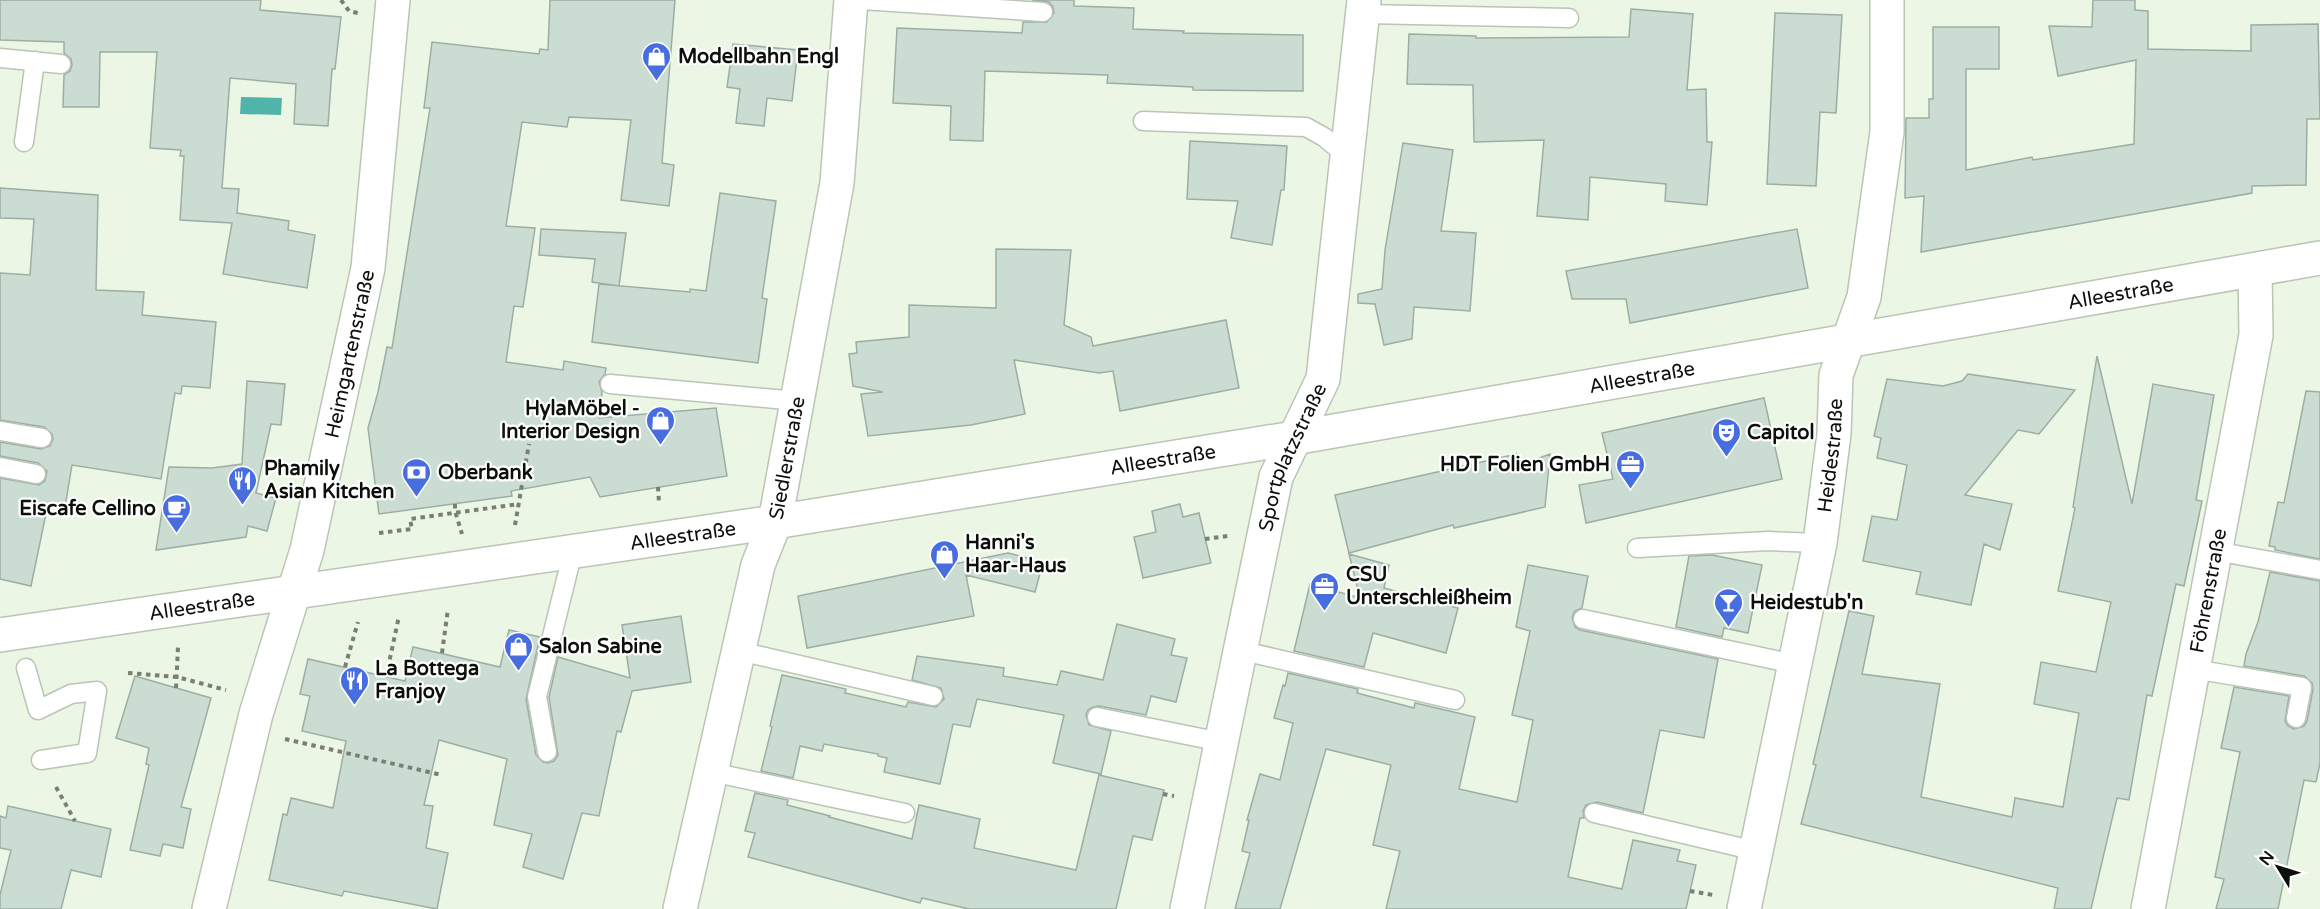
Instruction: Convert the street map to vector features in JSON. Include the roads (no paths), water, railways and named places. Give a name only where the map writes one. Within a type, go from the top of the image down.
[{"type":"street","name":"Heimgartenstraße","points":[[209,909],[255,719],[307,550],[368,268],[393,0]]},
{"type":"street","name":"Siedlerstraße","points":[[680,909],[758,565],[775,522],[837,183],[851,0]]},
{"type":"street","name":"Heidestraße","points":[[1730,902],[1756,851],[1820,543],[1834,434],[1836,375],[1864,297],[1887,132],[1887,0]]},
{"type":"street","name":"Sportplatzstraße","points":[[1188,909],[1276,477],[1323,379],[1364,7]]},
{"type":"street","name":"Alleestraße","points":[[0,635],[775,522],[1294,438],[2320,258]]},
{"type":"street","name":"Föhrenstraße","points":[[2148,909],[2256,334],[2255,270]]},
{"type":"lane","points":[[862,0],[1043,12]]},
{"type":"lane","points":[[1364,7],[1569,18]]},
{"type":"lane","points":[[0,58],[61,64]]},
{"type":"lane","points":[[24,142],[35,61]]},
{"type":"lane","points":[[1143,121],[1306,127],[1324,137],[1348,157]]},
{"type":"lane","points":[[610,384],[797,401]]},
{"type":"lane","points":[[0,430],[42,438]]},
{"type":"lane","points":[[0,467],[36,474]]},
{"type":"lane","points":[[1637,548],[1768,541],[1820,543]]},
{"type":"lane","points":[[2215,551],[2320,570]]},
{"type":"lane","points":[[547,752],[537,697],[573,552]]},
{"type":"lane","points":[[1583,619],[1794,664]]},
{"type":"lane","points":[[1239,650],[1455,700]]},
{"type":"lane","points":[[739,651],[933,696]]},
{"type":"lane","points":[[26,668],[38,710],[71,694],[97,691],[87,753],[41,760]]},
{"type":"lane","points":[[2193,669],[2302,687],[2296,718]]},
{"type":"lane","points":[[1097,717],[1221,742]]},
{"type":"lane","points":[[711,772],[905,813]]},
{"type":"lane","points":[[1594,813],[1756,851]]},
{"type":"water","points":[[241,97],[282,98],[281,115],[240,114]]},
{"type":"place","name":"Modellbahn Engl","points":[[657,82]]},
{"type":"place","name":"HylaMöbel - Interior Design","points":[[661,446]]},
{"type":"place","name":"Capitol","points":[[1726,458]]},
{"type":"place","name":"HDT Folien GmbH","points":[[1631,490]]},
{"type":"place","name":"Oberbank","points":[[417,498]]},
{"type":"place","name":"Phamily Asian Kitchen","points":[[243,506]]},
{"type":"place","name":"Eiscafe Cellino","points":[[177,534]]},
{"type":"place","name":"Hanni's Haar-Haus","points":[[944,580]]},
{"type":"place","name":"CSU Unterschleißheim","points":[[1325,612]]},
{"type":"place","name":"Heidestub'n","points":[[1729,628]]},
{"type":"place","name":"Salon Sabine","points":[[518,672]]},
{"type":"place","name":"La Bottega Franjoy","points":[[354,706]]}]
